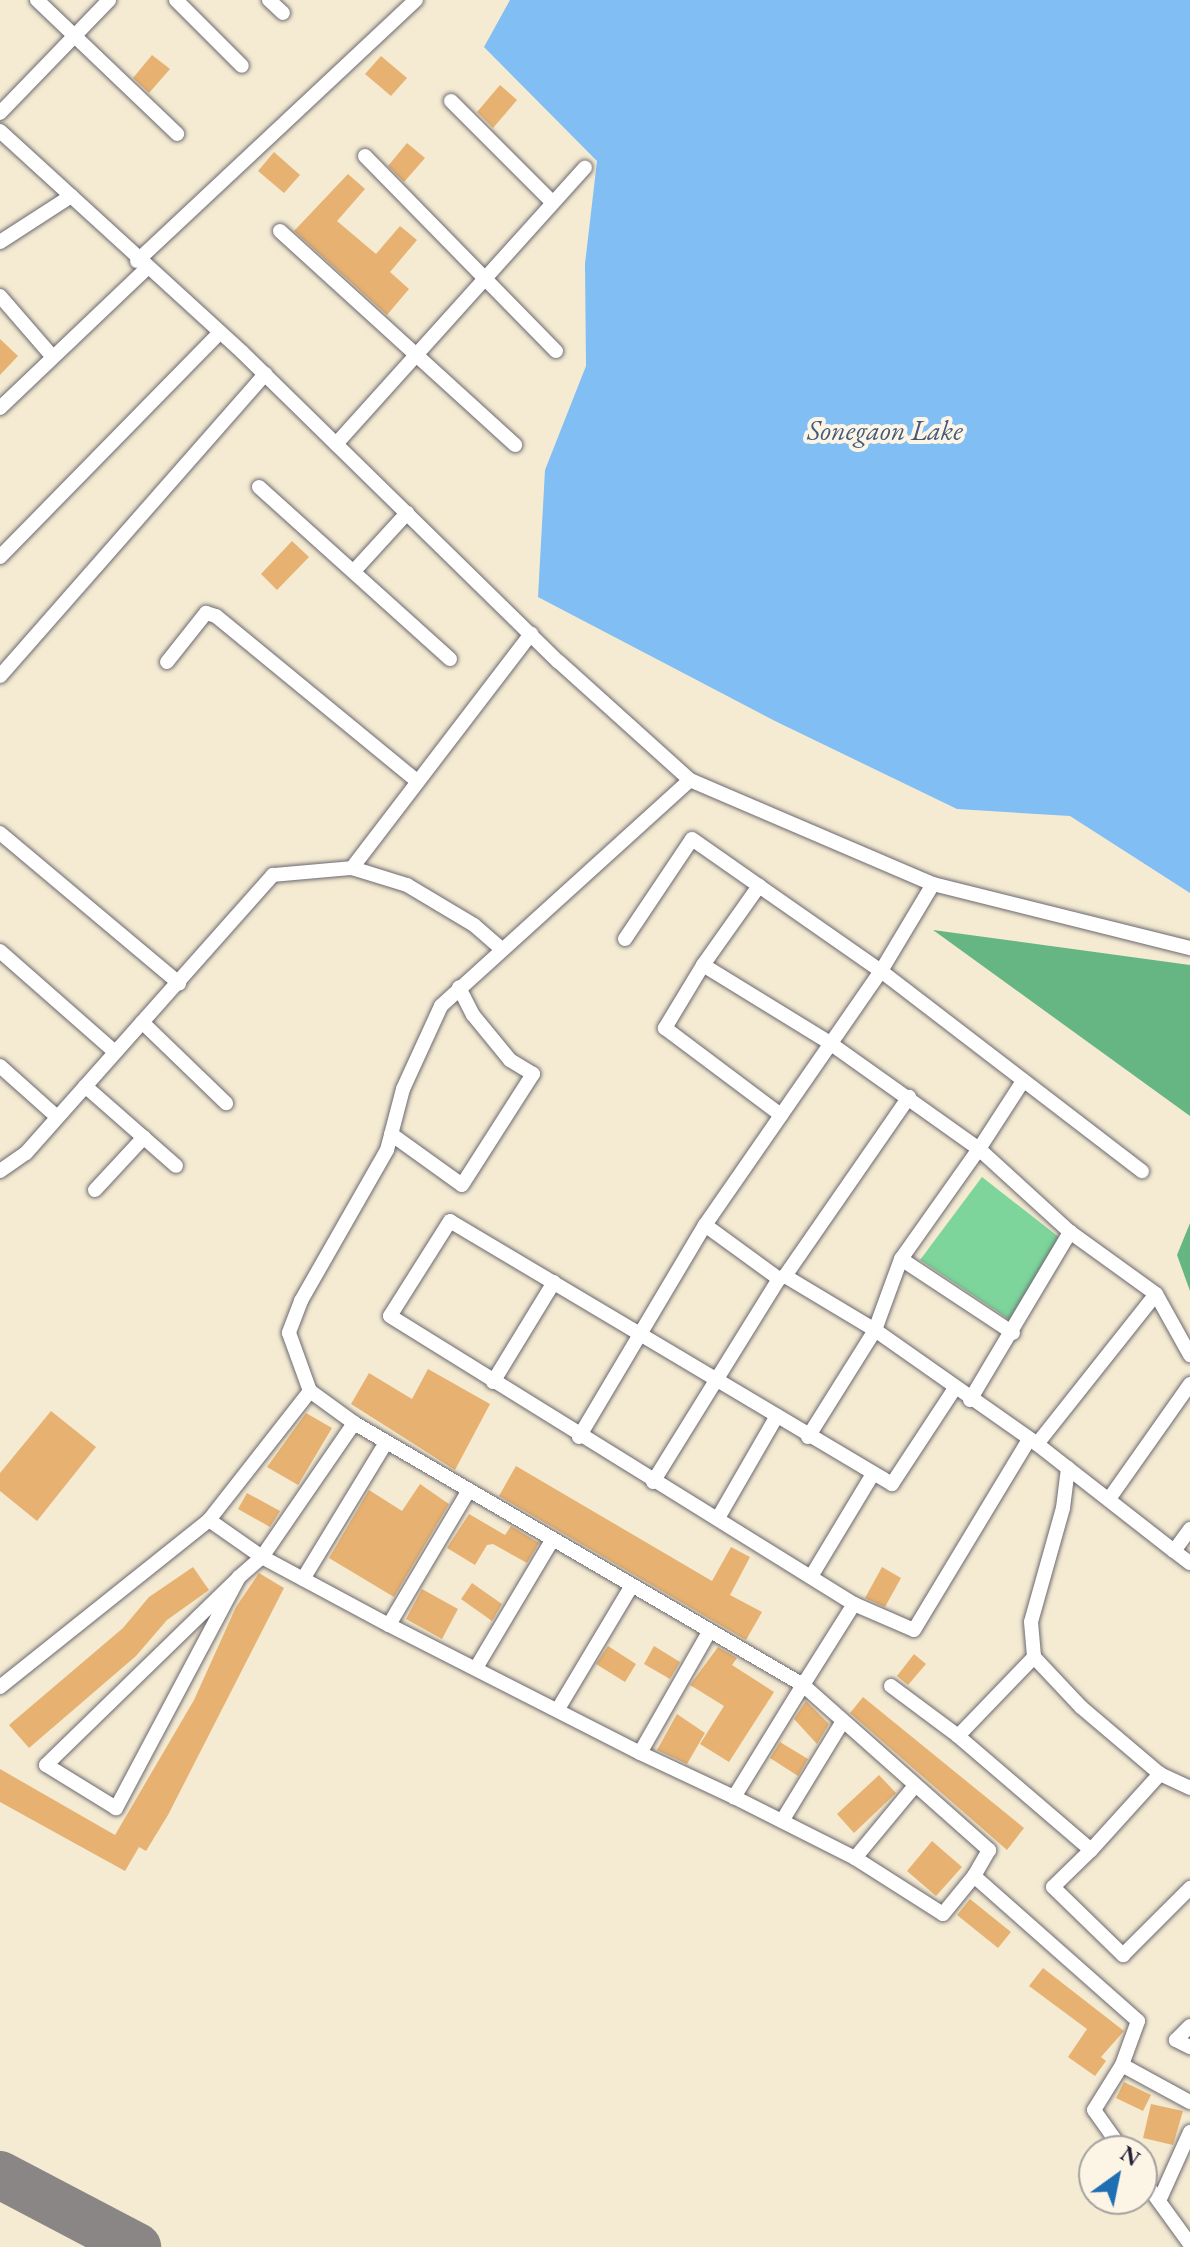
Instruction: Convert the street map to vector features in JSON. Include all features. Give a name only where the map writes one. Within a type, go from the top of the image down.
[{"type":"street","points":[[37,0],[177,134]]},
{"type":"street","points":[[0,113],[109,0]]},
{"type":"street","points":[[176,0],[242,66]]},
{"type":"street","points":[[269,0],[283,13]]},
{"type":"street","points":[[0,408],[141,265],[416,0]]},
{"type":"street","points":[[451,101],[552,202]]},
{"type":"street","points":[[0,131],[141,265],[265,374],[531,634],[690,780],[933,884],[1190,948]]},
{"type":"street","points":[[365,156],[556,351]]},
{"type":"street","points":[[336,444],[585,167]]},
{"type":"street","points":[[0,242],[71,196]]},
{"type":"street","points":[[280,231],[515,445]]},
{"type":"street","points":[[0,296],[52,356]]},
{"type":"street","points":[[0,557],[219,333]]},
{"type":"street","points":[[0,676],[265,374]]},
{"type":"street","points":[[259,487],[450,659]]},
{"type":"street","points":[[354,571],[407,513]]},
{"type":"street","points":[[167,662],[206,613],[216,616],[418,782]]},
{"type":"street","points":[[352,868],[531,634]]},
{"type":"street","points":[[209,1520],[262,1557],[389,1625],[855,1858],[943,1914],[974,1876],[989,1850],[914,1787],[803,1685],[385,1444],[354,1423],[310,1391],[289,1333],[391,1134],[403,1089],[441,1006],[500,948],[606,861],[690,780]]},
{"type":"street","points":[[0,833],[179,983]]},
{"type":"street","points":[[625,939],[692,839],[881,971],[1142,1171]]},
{"type":"street","points":[[3,1164],[57,1117],[273,875],[352,868],[407,885],[474,925],[500,948]]},
{"type":"street","points":[[579,1437],[705,1225],[881,971],[933,884]]},
{"type":"street","points":[[759,886],[703,965],[665,1028],[781,1115]]},
{"type":"street","points":[[0,951],[115,1052]]},
{"type":"street","points":[[703,965],[830,1043],[979,1149],[1070,1232],[1156,1294],[1190,1355]]},
{"type":"street","points":[[391,1134],[462,1185],[533,1074],[510,1060],[473,1015],[459,987]]},
{"type":"street","points":[[142,1022],[226,1103]]},
{"type":"street","points":[[0,1066],[57,1117]]},
{"type":"street","points":[[808,1437],[875,1330],[901,1259],[1023,1081]]},
{"type":"street","points":[[85,1086],[176,1166]]},
{"type":"street","points":[[653,1482],[782,1278],[909,1097]]},
{"type":"street","points":[[95,1190],[144,1137]]},
{"type":"street","points":[[955,1388],[892,1484],[808,1437],[642,1334],[450,1221],[390,1316],[579,1437],[812,1575],[854,1604],[914,1630],[1033,1441],[1156,1294]]},
{"type":"street","points":[[705,1225],[782,1278],[875,1330],[970,1400],[1033,1441],[1190,1563]]},
{"type":"street","points":[[970,1400],[1013,1333],[1070,1232]]},
{"type":"street","points":[[901,1259],[1013,1333]]},
{"type":"street","points":[[493,1382],[554,1282]]},
{"type":"street","points":[[1109,1499],[1190,1384]]},
{"type":"street","points":[[0,1687],[209,1520],[310,1391]]},
{"type":"street","points":[[718,1518],[777,1416]]},
{"type":"street","points":[[239,1577],[116,1808],[46,1765],[239,1577],[262,1557],[354,1423]]},
{"type":"street","points":[[303,1579],[385,1444]]},
{"type":"street","points":[[1068,1468],[1063,1508],[1031,1622],[1034,1657],[1081,1707],[1160,1774],[1190,1788]]},
{"type":"street","points":[[812,1575],[873,1474]]},
{"type":"street","points":[[389,1625],[469,1490]]},
{"type":"street","points":[[1174,1551],[1190,1529]]},
{"type":"street","points":[[476,1668],[553,1539]]},
{"type":"street","points":[[558,1709],[631,1587]]},
{"type":"street","points":[[734,1797],[854,1604]]},
{"type":"street","points":[[640,1753],[709,1632]]},
{"type":"street","points":[[958,1736],[1034,1657]]},
{"type":"street","points":[[891,1686],[958,1736],[1091,1850]]},
{"type":"street","points":[[782,1821],[843,1721]]},
{"type":"street","points":[[1160,1774],[1053,1887],[1123,1955],[1190,1888]]},
{"type":"street","points":[[855,1858],[914,1787]]},
{"type":"street","points":[[974,1876],[1138,2021],[1122,2065],[1094,2110],[1112,2135]]},
{"type":"street","points":[[1190,2026],[1176,2040],[1190,2047]]},
{"type":"street","points":[[1122,2065],[1190,2102]]},
{"type":"street","points":[[1190,2132],[1159,2201],[1190,2244]]},
{"type":"green space","points":[[933,930],[1190,965],[1190,1116]]},
{"type":"green space","points":[[982,1177],[1060,1238],[1010,1320],[920,1260]]},
{"type":"green space","points":[[1190,1223],[1190,1291],[1177,1255]]},
{"type":"water","name":"Sonegaon Lake","points":[[510,0],[1190,0],[1190,893],[1070,816],[957,809],[775,721],[538,597],[545,470],[586,366],[585,264],[597,161],[484,47]]},
{"type":"building","points":[[152,55],[170,69],[149,93],[133,78]]},
{"type":"building","points":[[381,56],[407,78],[391,96],[365,74]]},
{"type":"building","points":[[500,85],[517,100],[493,128],[477,112]]},
{"type":"building","points":[[407,143],[425,158],[404,182],[388,166]]},
{"type":"building","points":[[274,152],[300,175],[284,193],[258,171]]},
{"type":"building","points":[[348,174],[365,189],[337,221],[376,254],[400,226],[417,240],[390,272],[409,289],[387,315],[294,231]]},
{"type":"building","points":[[0,339],[18,356],[0,375]]},
{"type":"building","points":[[292,541],[309,557],[277,590],[261,574]]},
{"type":"building","points":[[428,1369],[490,1404],[455,1470],[351,1404],[369,1373],[412,1399]]},
{"type":"building","points":[[51,1411],[96,1447],[37,1521],[0,1491],[0,1473]]},
{"type":"building","points":[[306,1413],[332,1428],[298,1485],[267,1467]]},
{"type":"building","points":[[516,1466],[712,1581],[731,1547],[750,1557],[730,1595],[762,1612],[746,1640],[499,1496]]},
{"type":"building","points":[[420,1484],[449,1504],[394,1597],[329,1558],[369,1490],[402,1511]]},
{"type":"building","points":[[247,1493],[280,1511],[270,1527],[238,1509]]},
{"type":"building","points":[[469,1514],[505,1535],[511,1526],[539,1543],[527,1563],[493,1544],[487,1545],[475,1565],[447,1548]]},
{"type":"building","points":[[193,1567],[209,1590],[167,1620],[136,1656],[29,1748],[9,1725],[123,1628],[149,1597]]},
{"type":"building","points":[[882,1567],[901,1578],[885,1607],[865,1598]]},
{"type":"building","points":[[259,1573],[284,1588],[168,1815],[146,1851],[139,1847],[125,1871],[0,1802],[0,1769],[115,1835],[194,1700],[236,1607]]},
{"type":"building","points":[[472,1583],[502,1604],[492,1621],[461,1599]]},
{"type":"building","points":[[422,1589],[458,1609],[442,1639],[406,1619]]},
{"type":"building","points":[[608,1646],[636,1664],[625,1682],[596,1664]]},
{"type":"building","points":[[654,1646],[680,1662],[670,1679],[644,1664]]},
{"type":"building","points":[[718,1647],[737,1658],[732,1665],[774,1692],[729,1762],[700,1744],[724,1706],[690,1685]]},
{"type":"building","points":[[914,1654],[926,1664],[908,1685],[897,1676]]},
{"type":"building","points":[[863,1697],[1024,1828],[1007,1850],[850,1713]]},
{"type":"building","points":[[806,1701],[829,1724],[817,1744],[794,1719]]},
{"type":"building","points":[[677,1714],[705,1733],[687,1764],[657,1750]]},
{"type":"building","points":[[780,1742],[808,1759],[798,1776],[770,1758]]},
{"type":"building","points":[[879,1775],[896,1793],[854,1833],[837,1814]]},
{"type":"building","points":[[932,1841],[962,1867],[936,1896],[907,1871]]},
{"type":"building","points":[[970,1899],[1011,1932],[998,1948],[957,1915]]},
{"type":"building","points":[[1043,1968],[1124,2031],[1101,2057],[1106,2061],[1095,2076],[1068,2057],[1087,2029],[1029,1986]]},
{"type":"building","points":[[1124,2082],[1151,2095],[1143,2111],[1116,2098]]},
{"type":"building","points":[[1151,2104],[1183,2111],[1173,2145],[1158,2142],[1158,2135],[1144,2135]]},
{"type":"taxiway","points":[[0,2175],[137,2247]]}]
